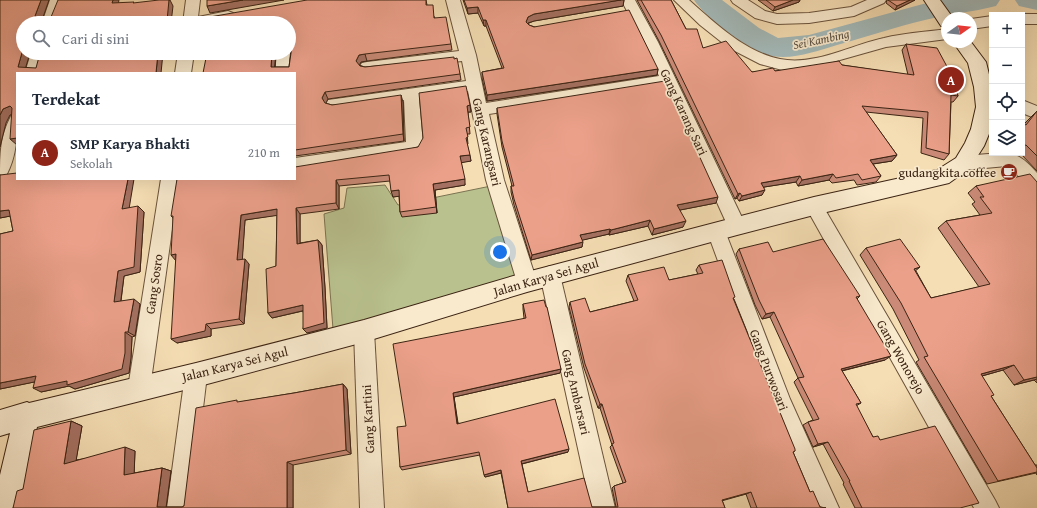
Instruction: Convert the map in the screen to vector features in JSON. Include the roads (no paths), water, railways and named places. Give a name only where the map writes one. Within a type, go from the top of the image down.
[{"type":"main road","points":[[932,0],[941,13]]},
{"type":"main road","name":"Jalan Karya Sei Agul","points":[[0,423],[27,415],[196,375],[364,331],[550,275],[726,228],[942,177],[964,163],[974,146],[981,128],[985,107],[988,89],[977,62],[966,48]]},
{"type":"main road","points":[[6,508],[27,415]]},
{"type":"street","points":[[51,16],[57,0]]},
{"type":"street","points":[[191,16],[193,0]]},
{"type":"street","name":"Gang Karangsari","points":[[452,0],[468,55],[495,180],[527,282]]},
{"type":"street","points":[[681,0],[725,38],[767,60],[787,65],[817,62],[888,42],[941,35]]},
{"type":"street","points":[[738,0],[760,15],[777,19],[809,18],[854,11],[879,0]]},
{"type":"street","name":"Gang Karang Sari","points":[[627,8],[651,42],[668,80],[726,228]]},
{"type":"street","points":[[226,16],[242,13]]},
{"type":"street","points":[[1025,19],[1037,19]]},
{"type":"street","points":[[977,23],[989,21]]},
{"type":"street","points":[[367,67],[468,55]]},
{"type":"street","points":[[33,72],[37,60]]},
{"type":"street","points":[[184,72],[185,60]]},
{"type":"street","points":[[283,72],[284,60]]},
{"type":"street","points":[[479,110],[668,80]]},
{"type":"street","points":[[334,104],[474,84]]},
{"type":"street","points":[[296,165],[413,147],[415,144],[411,93]]},
{"type":"street","points":[[1025,107],[1037,113]]},
{"type":"street","points":[[0,171],[16,123]]},
{"type":"street","points":[[964,163],[1008,159],[1016,162],[1037,185]]},
{"type":"street","name":"Gang Sosro","points":[[139,388],[171,180]]},
{"type":"street","name":"Gang Wonorejo","points":[[814,206],[987,508]]},
{"type":"street","name":"Gang Purwosari","points":[[726,228],[782,403],[827,508]]},
{"type":"street","name":"Gang Ambarsari","points":[[550,275],[602,508]]},
{"type":"street","name":"Gang Kartini","points":[[364,331],[372,508]]},
{"type":"street","points":[[179,508],[196,375]]},
{"type":"waterway","name":"Sei Kambing","points":[[707,0],[749,34],[773,47],[809,44],[923,12],[987,0]]},
{"type":"waterway","points":[[1028,0],[1037,2]]},
{"type":"place","name":"SMP Karya Bhakti","points":[[951,80]]},
{"type":"place","name":"gudangkita.coffee","points":[[1009,172]]}]
